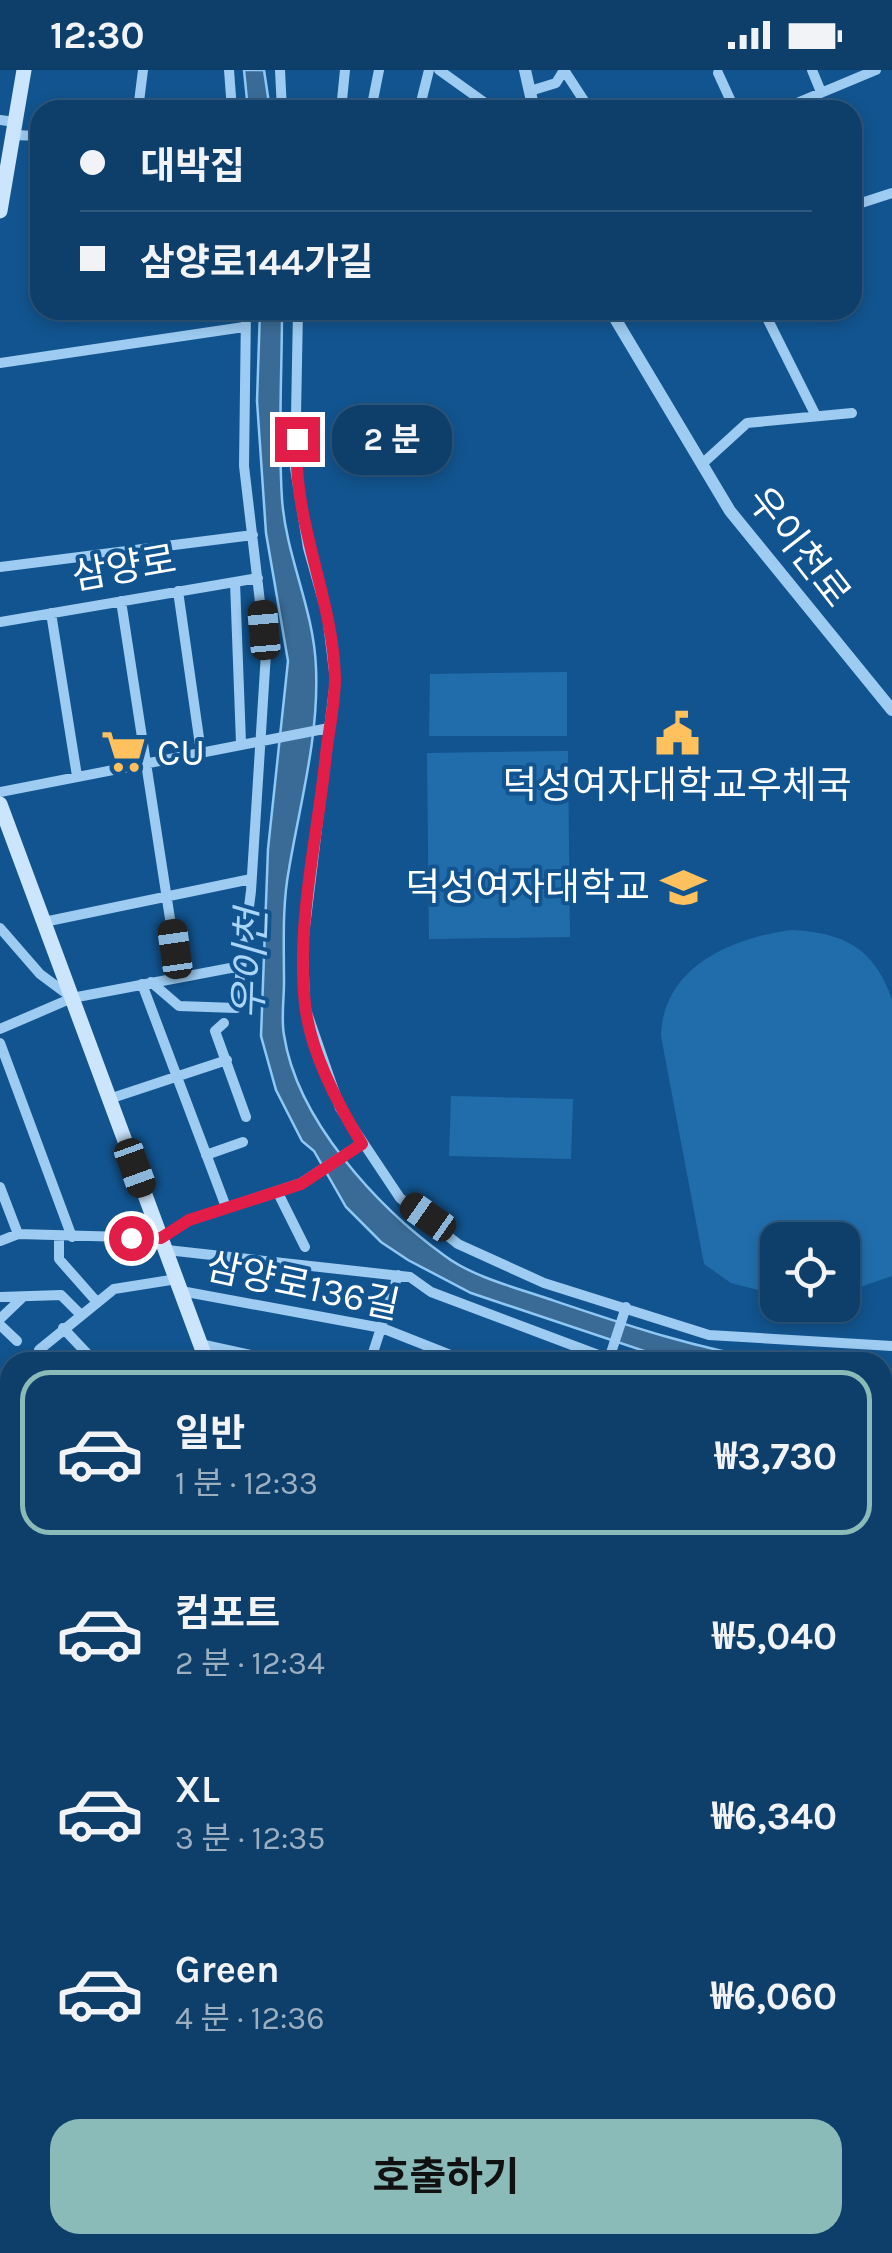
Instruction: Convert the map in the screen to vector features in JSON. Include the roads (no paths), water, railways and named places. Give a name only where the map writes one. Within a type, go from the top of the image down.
[{"type":"main road","points":[[0,211],[9,126],[24,70]]},
{"type":"main road","points":[[0,804],[204,1352]]},
{"type":"street","points":[[139,100],[143,70]]},
{"type":"street","points":[[229,70],[231,100]]},
{"type":"street","points":[[280,70],[282,100]]},
{"type":"street","points":[[341,100],[345,70]]},
{"type":"street","points":[[373,100],[379,70]]},
{"type":"street","points":[[422,100],[429,70]]},
{"type":"street","points":[[439,70],[480,100]]},
{"type":"street","points":[[525,70],[532,100]]},
{"type":"street","points":[[530,91],[556,84],[564,70],[584,100]]},
{"type":"street","points":[[812,70],[822,92]]},
{"type":"street","points":[[803,100],[876,70]]},
{"type":"street","points":[[718,73],[730,100]]},
{"type":"street","points":[[862,202],[892,192]]},
{"type":"street","points":[[147,983],[179,1006],[236,1008],[252,879],[266,653],[244,466],[245,320]]},
{"type":"street","points":[[298,320],[295,468],[308,548],[327,614],[335,680],[303,944],[305,1007],[340,1108],[400,1198],[458,1244],[544,1283],[709,1335],[892,1346]]},
{"type":"street","name":"우이천로","points":[[616,320],[730,511],[892,710]]},
{"type":"street","points":[[767,320],[816,416]]},
{"type":"street","points":[[0,363],[244,327]]},
{"type":"street","name":"우이천로","points":[[702,464],[747,423],[852,413]]},
{"type":"street","points":[[0,568],[253,535]]},
{"type":"street","name":"삼양로","points":[[0,622],[258,578]]},
{"type":"street","points":[[235,582],[241,744]]},
{"type":"street","points":[[178,592],[200,752]]},
{"type":"street","points":[[122,601],[179,976]]},
{"type":"street","points":[[50,613],[76,776]]},
{"type":"street","points":[[0,792],[329,728]]},
{"type":"street","points":[[44,922],[252,879]]},
{"type":"street","points":[[0,928],[40,974],[72,998]]},
{"type":"street","points":[[0,1029],[72,998],[240,966]]},
{"type":"street","points":[[147,983],[226,1207]]},
{"type":"street","points":[[224,1023],[215,1031],[246,1117]]},
{"type":"street","points":[[0,1043],[66,1237],[59,1259],[96,1301]]},
{"type":"street","points":[[109,1099],[226,1060]]},
{"type":"street","points":[[206,1155],[243,1142]]},
{"type":"street","points":[[164,1244],[189,1220],[301,1184],[362,1144]]},
{"type":"street","points":[[0,1186],[18,1234]]},
{"type":"street","points":[[278,1191],[305,1247]]},
{"type":"street","points":[[0,1241],[18,1234],[164,1244],[410,1276],[431,1292],[586,1352]]},
{"type":"street","points":[[374,1352],[398,1275]]},
{"type":"street","points":[[41,1352],[79,1313],[114,1288],[178,1285]]},
{"type":"street","name":"삼양로136길","points":[[178,1285],[382,1328],[443,1352]]},
{"type":"street","points":[[0,1297],[61,1295],[79,1313]]},
{"type":"street","points":[[17,1340],[0,1322],[24,1296]]},
{"type":"street","points":[[615,1352],[626,1307]]},
{"type":"street","points":[[63,1328],[86,1352]]},
{"type":"street","points":[[200,1344],[237,1352]]},
{"type":"place","name":"덕성여자대학교우체국","points":[[677,733]]},
{"type":"place","name":"CU","points":[[124,752]]},
{"type":"place","name":"덕성여자대학교","points":[[683,887]]},
{"type":"water label","name":"우이천","points":[[250,964]]}]
